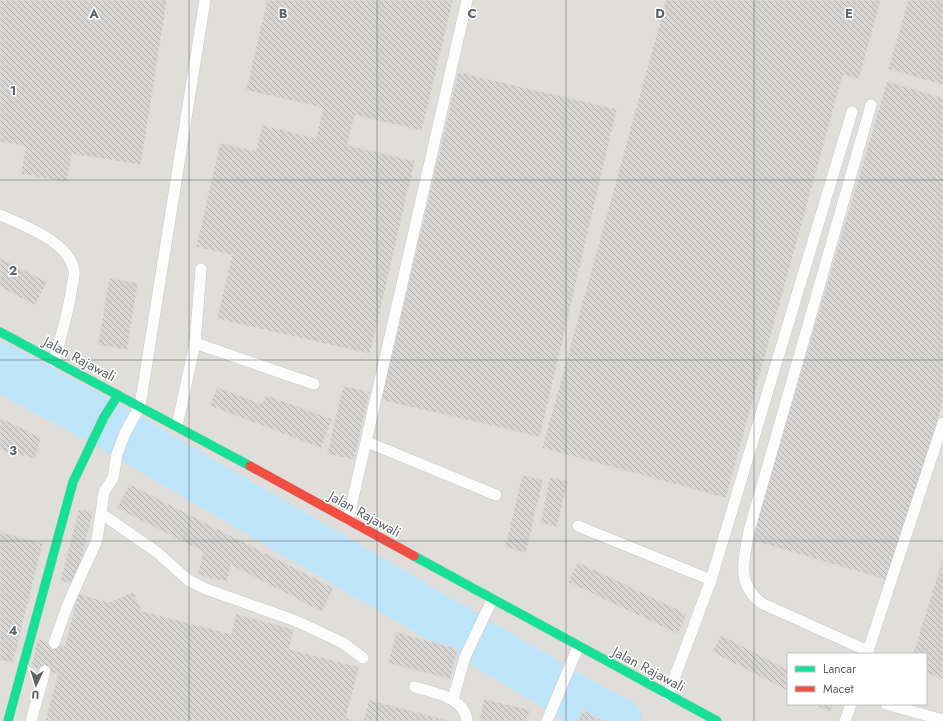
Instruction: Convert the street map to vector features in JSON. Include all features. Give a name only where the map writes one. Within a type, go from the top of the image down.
[{"type":"street","name":"Jalan Rajawali","points":[[0,332],[177,426],[492,600],[716,721]]},
{"type":"street","points":[[8,721],[73,482],[104,417],[118,395]]},
{"type":"lane","points":[[54,643],[68,604],[97,540],[104,492],[113,478],[117,454],[125,433],[140,406],[205,0]]},
{"type":"lane","points":[[348,520],[466,0]]},
{"type":"lane","points":[[871,105],[750,531],[744,562],[745,585],[753,597],[763,604],[868,653],[943,423]]},
{"type":"lane","points":[[668,695],[711,580],[852,112]]},
{"type":"lane","points":[[0,215],[35,231],[59,246],[70,259],[74,271],[70,303],[54,361]]},
{"type":"lane","points":[[177,426],[195,343],[201,269]]},
{"type":"lane","points":[[195,343],[314,384]]},
{"type":"lane","points":[[366,442],[496,495]]},
{"type":"lane","points":[[102,514],[152,549],[188,580],[206,589],[296,621],[344,643],[364,658]]},
{"type":"lane","points":[[578,526],[711,580]]},
{"type":"lane","points":[[453,699],[465,657],[492,600]]},
{"type":"lane","points":[[547,721],[578,647]]},
{"type":"lane","points":[[31,721],[45,671]]},
{"type":"lane","points":[[415,687],[453,699],[462,706],[467,714],[468,721]]},
{"type":"lane","points":[[845,721],[851,705]]},
{"type":"lane","points":[[890,705],[943,720]]},
{"type":"shaded area","points":[[0,0],[943,0],[943,721],[0,721]]},
{"type":"building","points":[[0,0],[167,0],[141,165],[72,154],[67,182],[21,174],[25,146],[0,142]]},
{"type":"building","points":[[267,0],[453,0],[422,131],[355,115],[347,145],[415,161],[370,354],[217,319],[232,255],[196,247],[220,143],[256,151],[262,125],[316,138],[323,108],[246,90]]},
{"type":"building","points":[[666,0],[881,0],[859,79],[843,75],[726,498],[542,448]]},
{"type":"building","points":[[908,0],[943,0],[943,85],[888,69]]},
{"type":"building","points":[[458,72],[617,109],[540,437],[381,400]]},
{"type":"building","points":[[887,81],[943,98],[943,402],[890,581],[751,540]]},
{"type":"building","points":[[0,258],[47,282],[35,305],[0,287]]},
{"type":"building","points":[[109,278],[138,283],[127,350],[98,345]]},
{"type":"building","points":[[343,386],[370,392],[354,460],[327,454]]},
{"type":"building","points":[[217,387],[262,404],[266,395],[332,419],[321,448],[210,406]]},
{"type":"building","points":[[0,417],[41,438],[35,459],[0,450]]},
{"type":"building","points":[[522,475],[543,480],[526,553],[505,547]]},
{"type":"building","points":[[550,477],[568,481],[557,527],[540,523]]},
{"type":"building","points":[[129,484],[334,588],[322,612],[231,565],[227,582],[197,575],[203,552],[117,508]]},
{"type":"building","points":[[79,509],[93,512],[75,585],[60,581]]},
{"type":"building","points":[[0,532],[43,543],[13,663],[0,660]]},
{"type":"building","points":[[943,557],[943,679],[927,673],[927,653],[913,653]]},
{"type":"building","points":[[578,562],[687,614],[678,634],[568,582]]},
{"type":"building","points":[[133,592],[142,611],[231,634],[236,614],[294,629],[289,649],[359,667],[346,718],[359,721],[45,721],[58,674],[31,667],[38,639],[65,646],[78,594],[109,602]]},
{"type":"building","points":[[396,632],[458,649],[450,679],[388,663]]},
{"type":"building","points":[[721,635],[787,669],[787,690],[712,652]]},
{"type":"building","points":[[484,699],[530,710],[527,721],[479,721]]},
{"type":"building","points":[[369,700],[451,721],[363,721]]},
{"type":"building","points":[[815,705],[834,705],[830,712]]},
{"type":"building","points":[[583,710],[604,721],[577,721]]},
{"type":"waterway","points":[[0,367],[106,424],[595,710],[618,721]]},
{"type":"traffic: fast","points":[[0,332],[250,466]]},
{"type":"traffic: fast","points":[[8,721],[73,482],[104,417],[118,395]]},
{"type":"traffic: fast","points":[[414,556],[717,721]]},
{"type":"traffic: jam","points":[[250,466],[414,556]]}]
